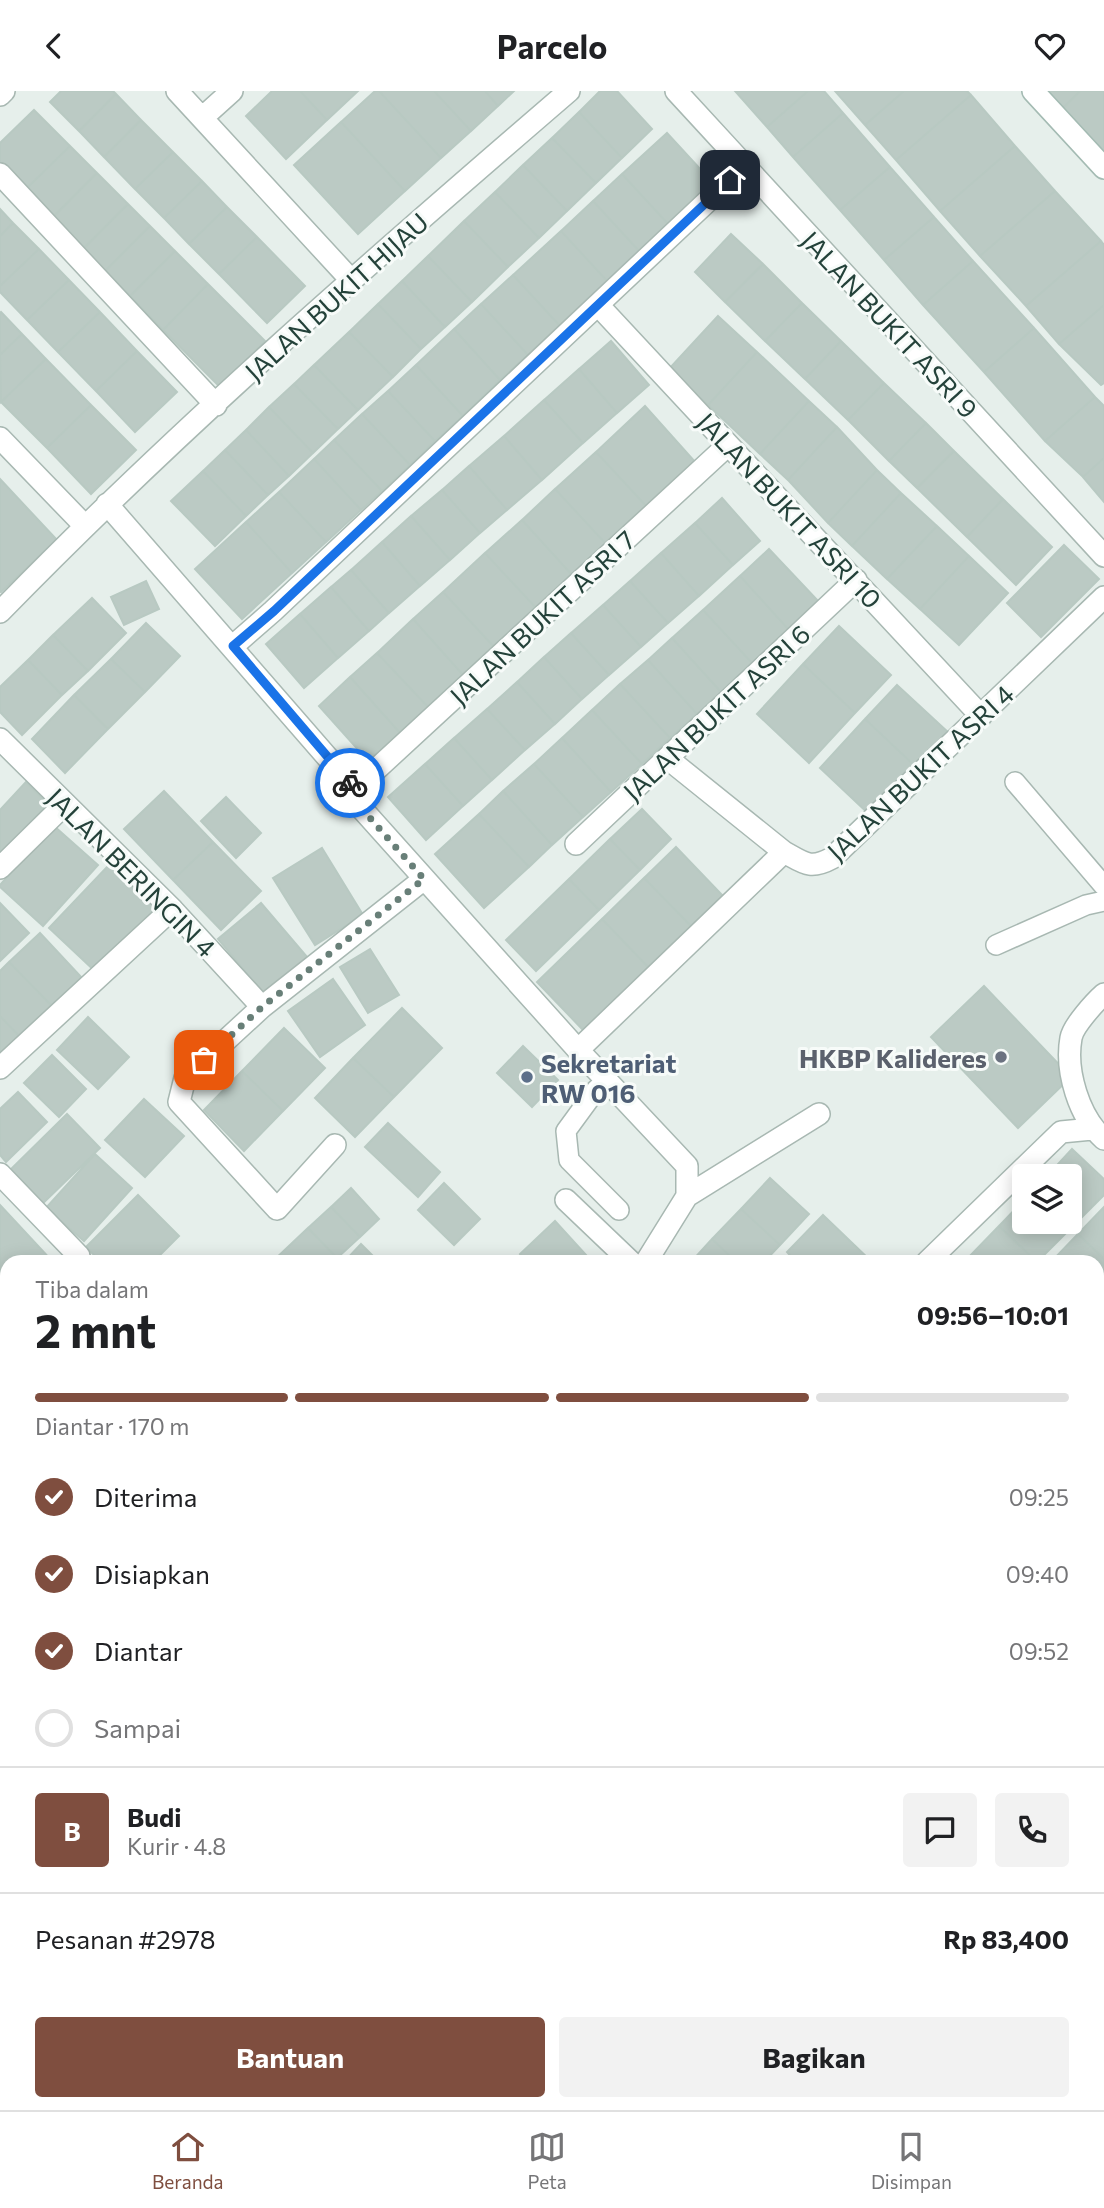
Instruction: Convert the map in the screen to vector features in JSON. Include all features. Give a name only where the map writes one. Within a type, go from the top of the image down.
[{"type":"street","points":[[0,95],[4,91]]},
{"type":"street","points":[[177,91],[351,280]]},
{"type":"street","points":[[202,118],[232,91]]},
{"type":"street","name":"JALAN BUKIT HIJAU","points":[[0,612],[84,525],[351,280],[569,91]]},
{"type":"street","name":"JALAN BUKIT ASRI 9","points":[[676,91],[1104,556]]},
{"type":"street","points":[[1034,91],[1104,168]]},
{"type":"street","points":[[233,646],[284,601],[744,165]]},
{"type":"street","points":[[0,174],[216,405]]},
{"type":"street","name":"JALAN BUKIT ASRI 10","points":[[598,305],[981,716]]},
{"type":"street","points":[[0,438],[84,525]]},
{"type":"street","name":"JALAN BUKIT ASRI 7","points":[[355,789],[728,445]]},
{"type":"street","points":[[107,504],[355,789],[362,809],[578,1050],[687,1166],[687,1196]]},
{"type":"street","name":"JALAN BUKIT ASRI 6","points":[[576,844],[856,580]]},
{"type":"street","name":"JALAN BUKIT ASRI 4","points":[[578,1050],[784,852],[805,864],[818,866],[832,858],[1104,597]]},
{"type":"street","name":"JALAN BERINGIN 4","points":[[0,739],[172,909],[262,1007]]},
{"type":"street","points":[[667,758],[784,852]]},
{"type":"street","points":[[0,868],[65,804]]},
{"type":"street","points":[[335,1145],[277,1209],[179,1102],[185,1078],[262,1007],[424,879]]},
{"type":"street","points":[[0,1068],[172,909]]},
{"type":"street","points":[[1098,1134],[1071,1082],[1071,1035],[1104,994]]},
{"type":"street","points":[[650,1255],[687,1196],[820,1114]]},
{"type":"street","points":[[934,1255],[1060,1132],[1098,1134]]},
{"type":"street","points":[[0,1174],[77,1255]]},
{"type":"street","points":[[566,1200],[624,1255]]},
{"type":"lane","points":[[1015,782],[1104,886]]},
{"type":"lane","points":[[996,945],[1086,905],[1104,901]]},
{"type":"lane","points":[[607,1080],[596,1090],[566,1131],[569,1160],[619,1210]]},
{"type":"building","points":[[61,91],[113,91],[116,94],[79,131],[50,102]]},
{"type":"building","points":[[272,91],[300,91],[327,120],[286,159],[246,116]]},
{"type":"building","points":[[300,91],[358,91],[327,120]]},
{"type":"building","points":[[375,91],[379,91],[441,158],[405,191],[341,122]]},
{"type":"building","points":[[379,91],[434,91],[471,131],[441,158]]},
{"type":"building","points":[[434,91],[485,91],[498,106],[471,131]]},
{"type":"building","points":[[485,91],[514,91],[498,106]]},
{"type":"building","points":[[600,91],[617,91],[652,129],[622,158],[579,112]]},
{"type":"building","points":[[735,91],[808,91],[767,127]]},
{"type":"building","points":[[808,91],[824,91],[843,113],[793,157],[767,127]]},
{"type":"building","points":[[835,91],[904,91],[865,125]]},
{"type":"building","points":[[904,91],[967,91],[971,95],[896,160],[865,125]]},
{"type":"building","points":[[1044,91],[1080,91],[1062,109]]},
{"type":"building","points":[[1080,91],[1104,91],[1104,151],[1062,109]]},
{"type":"building","points":[[116,94],[141,120],[104,157],[79,131]]},
{"type":"building","points":[[971,95],[1015,146],[940,211],[896,160]]},
{"type":"building","points":[[34,110],[70,146],[24,191],[0,166],[0,143]]},
{"type":"building","points":[[579,112],[622,158],[596,183],[552,138]]},
{"type":"building","points":[[843,113],[890,167],[840,210],[793,157]]},
{"type":"building","points":[[141,120],[173,152],[135,189],[104,157]]},
{"type":"building","points":[[341,122],[405,191],[358,234],[294,165]]},
{"type":"building","points":[[667,133],[713,183],[669,225],[622,174]]},
{"type":"building","points":[[552,138],[596,183],[567,211],[523,165]]},
{"type":"building","points":[[70,146],[97,173],[52,218],[24,191]]},
{"type":"building","points":[[1015,146],[1055,191],[980,256],[940,211]]},
{"type":"building","points":[[173,152],[202,181],[164,218],[135,189]]},
{"type":"building","points":[[523,165],[567,211],[539,238],[495,192]]},
{"type":"building","points":[[890,167],[934,217],[884,260],[840,210]]},
{"type":"building","points":[[97,173],[128,204],[83,249],[52,218]]},
{"type":"building","points":[[622,174],[669,225],[640,252],[593,201]]},
{"type":"building","points":[[202,181],[227,207],[189,244],[164,218]]},
{"type":"building","points":[[1055,191],[1101,241],[1026,306],[980,256]]},
{"type":"building","points":[[495,192],[539,238],[508,267],[464,221]]},
{"type":"building","points":[[593,201],[640,252],[608,282],[561,231]]},
{"type":"building","points":[[128,204],[150,226],[105,271],[83,249]]},
{"type":"building","points":[[227,207],[257,237],[219,274],[189,244]]},
{"type":"building","points":[[0,209],[13,223],[0,236]]},
{"type":"building","points":[[934,217],[973,261],[923,305],[884,260]]},
{"type":"building","points":[[464,221],[508,267],[472,302],[428,256]]},
{"type":"building","points":[[13,223],[39,249],[0,286],[0,236]]},
{"type":"building","points":[[150,226],[175,251],[130,296],[105,271]]},
{"type":"building","points":[[561,231],[608,282],[560,326],[513,275]]},
{"type":"building","points":[[731,234],[763,264],[725,302],[695,272]]},
{"type":"building","points":[[257,237],[305,286],[267,323],[219,274]]},
{"type":"building","points":[[1101,241],[1104,245],[1104,305],[1059,344],[1026,306]]},
{"type":"building","points":[[39,249],[69,280],[27,320],[0,292],[0,286]]},
{"type":"building","points":[[175,251],[208,284],[163,330],[130,296]]},
{"type":"building","points":[[428,256],[472,302],[445,327],[402,281]]},
{"type":"building","points":[[973,261],[1034,328],[984,372],[923,305]]},
{"type":"building","points":[[763,264],[802,303],[765,341],[725,302]]},
{"type":"building","points":[[513,275],[560,326],[528,355],[481,304]]},
{"type":"building","points":[[69,280],[100,312],[58,352],[27,320]]},
{"type":"building","points":[[402,281],[445,327],[421,349],[378,304]]},
{"type":"building","points":[[208,284],[265,341],[220,387],[163,330]]},
{"type":"building","points":[[802,303],[841,341],[805,379],[765,341]]},
{"type":"building","points":[[378,304],[421,349],[393,377],[349,332]]},
{"type":"building","points":[[481,304],[528,355],[500,380],[454,329]]},
{"type":"building","points":[[1104,305],[1104,383],[1101,385],[1059,344]]},
{"type":"building","points":[[100,312],[137,351],[96,391],[58,352]]},
{"type":"building","points":[[0,313],[22,334],[0,355]]},
{"type":"building","points":[[718,316],[757,352],[708,405],[669,369]]},
{"type":"building","points":[[1034,328],[1095,397],[1045,441],[984,372]]},
{"type":"building","points":[[454,329],[500,380],[463,416],[416,365]]},
{"type":"building","points":[[349,332],[393,377],[358,410],[314,365]]},
{"type":"building","points":[[22,334],[46,359],[1,402],[0,355]]},
{"type":"building","points":[[611,341],[649,385],[617,413],[579,369]]},
{"type":"building","points":[[841,341],[884,383],[848,420],[805,379]]},
{"type":"building","points":[[137,351],[177,392],[135,432],[96,391]]},
{"type":"building","points":[[757,352],[809,401],[760,454],[708,405]]},
{"type":"building","points":[[46,359],[91,405],[47,448],[1,402]]},
{"type":"building","points":[[314,365],[358,410],[338,429],[294,384]]},
{"type":"building","points":[[416,365],[463,416],[435,441],[388,391]]},
{"type":"building","points":[[579,369],[617,413],[583,443],[544,400]]},
{"type":"building","points":[[884,383],[926,423],[889,461],[848,420]]},
{"type":"building","points":[[294,384],[338,429],[313,453],[269,407]]},
{"type":"building","points":[[388,391],[435,441],[410,465],[362,414]]},
{"type":"building","points":[[1095,397],[1104,406],[1104,458],[1083,477],[1045,441]]},
{"type":"building","points":[[544,400],[583,443],[542,480],[504,436]]},
{"type":"building","points":[[809,401],[837,427],[788,480],[760,454]]},
{"type":"building","points":[[91,405],[136,450],[91,494],[47,448]]},
{"type":"building","points":[[645,406],[696,463],[648,508],[596,452]]},
{"type":"building","points":[[269,407],[313,453],[289,476],[246,430]]},
{"type":"building","points":[[362,414],[410,465],[382,491],[334,440]]},
{"type":"building","points":[[926,423],[954,451],[917,488],[889,461]]},
{"type":"building","points":[[837,427],[877,470],[828,523],[788,480]]},
{"type":"building","points":[[246,430],[289,476],[268,495],[225,450]]},
{"type":"building","points":[[504,436],[542,480],[507,510],[469,466]]},
{"type":"building","points":[[334,440],[382,491],[361,510],[314,459]]},
{"type":"building","points":[[225,450],[268,495],[246,516],[203,471]]},
{"type":"building","points":[[954,451],[1003,499],[967,537],[917,488]]},
{"type":"building","points":[[596,452],[648,508],[607,545],[555,489]]},
{"type":"building","points":[[1104,458],[1104,502],[1083,477]]},
{"type":"building","points":[[314,459],[361,510],[326,542],[279,492]]},
{"type":"building","points":[[469,466],[507,510],[480,533],[442,490]]},
{"type":"building","points":[[877,470],[901,493],[852,546],[828,523]]},
{"type":"building","points":[[203,471],[246,516],[215,546],[171,501]]},
{"type":"building","points":[[0,479],[57,540],[1,592],[0,592]]},
{"type":"building","points":[[555,489],[607,545],[573,576],[522,520]]},
{"type":"building","points":[[442,490],[480,533],[450,560],[411,516]]},
{"type":"building","points":[[279,492],[326,542],[292,573],[246,522]]},
{"type":"building","points":[[901,493],[937,526],[887,579],[852,546]]},
{"type":"building","points":[[722,498],[760,541],[733,565],[695,523]]},
{"type":"building","points":[[1003,499],[1052,547],[1016,585],[967,537]]},
{"type":"building","points":[[411,516],[450,560],[420,586],[382,542]]},
{"type":"building","points":[[522,520],[573,576],[537,609],[485,553]]},
{"type":"building","points":[[246,522],[292,573],[242,619],[195,569]]},
{"type":"building","points":[[695,523],[733,565],[699,596],[661,553]]},
{"type":"building","points":[[937,526],[969,556],[920,609],[887,579]]},
{"type":"building","points":[[382,542],[420,586],[389,613],[351,570]]},
{"type":"building","points":[[1064,545],[1099,579],[1041,637],[1007,603]]},
{"type":"building","points":[[769,549],[819,602],[789,630],[740,576]]},
{"type":"building","points":[[485,553],[537,609],[495,648],[443,592]]},
{"type":"building","points":[[661,553],[699,596],[668,623],[630,581]]},
{"type":"building","points":[[969,556],[1008,593],[959,645],[920,609]]},
{"type":"building","points":[[351,570],[389,613],[369,631],[331,587]]},
{"type":"building","points":[[740,576],[789,630],[752,663],[703,610]]},
{"type":"building","points":[[146,581],[159,609],[124,625],[111,597]]},
{"type":"building","points":[[630,581],[668,623],[641,647],[603,605]]},
{"type":"building","points":[[331,587],[369,631],[338,658],[300,614]]},
{"type":"building","points":[[443,592],[495,648],[464,676],[413,619]]},
{"type":"building","points":[[92,598],[126,633],[88,671],[53,635]]},
{"type":"building","points":[[603,605],[641,647],[609,675],[571,633]]},
{"type":"building","points":[[703,610],[752,663],[721,692],[672,638]]},
{"type":"building","points":[[300,614],[338,658],[304,688],[266,644]]},
{"type":"building","points":[[413,619],[464,676],[429,708],[377,653]]},
{"type":"building","points":[[146,623],[180,656],[145,692],[111,659]]},
{"type":"building","points":[[839,626],[891,675],[855,713],[803,664]]},
{"type":"building","points":[[571,633],[609,675],[582,699],[544,657]]},
{"type":"building","points":[[53,635],[88,671],[62,695],[28,660]]},
{"type":"building","points":[[672,638],[721,692],[697,714],[648,660]]},
{"type":"building","points":[[377,653],[429,708],[401,734],[350,677]]},
{"type":"building","points":[[544,657],[582,699],[555,724],[517,682]]},
{"type":"building","points":[[111,659],[145,692],[108,729],[74,695]]},
{"type":"building","points":[[28,660],[62,695],[22,735],[0,712],[0,687]]},
{"type":"building","points":[[648,660],[697,714],[670,738],[620,684]]},
{"type":"building","points":[[803,664],[855,713],[809,763],[757,714]]},
{"type":"building","points":[[350,677],[401,734],[370,763],[319,706]]},
{"type":"building","points":[[517,682],[555,724],[525,750],[487,709]]},
{"type":"building","points":[[620,684],[670,738],[642,764],[592,710]]},
{"type":"building","points":[[897,685],[949,733],[916,767],[865,719]]},
{"type":"building","points":[[74,695],[108,729],[65,773],[32,739]]},
{"type":"building","points":[[487,709],[525,750],[492,780],[454,738]]},
{"type":"building","points":[[592,710],[642,764],[611,792],[562,738]]},
{"type":"building","points":[[865,719],[916,767],[871,816],[820,768]]},
{"type":"building","points":[[454,738],[492,780],[463,806],[425,764]]},
{"type":"building","points":[[562,738],[611,792],[583,817],[534,764]]},
{"type":"building","points":[[425,764],[463,806],[426,840],[388,797]]},
{"type":"building","points":[[534,764],[583,817],[552,845],[503,791]]},
{"type":"building","points":[[26,782],[48,804],[0,855],[0,810]]},
{"type":"building","points":[[164,791],[213,842],[173,880],[124,829]]},
{"type":"building","points":[[503,791],[552,845],[529,867],[479,814]]},
{"type":"building","points":[[226,797],[261,833],[236,858],[201,821]]},
{"type":"building","points":[[642,809],[671,839],[640,870],[610,839]]},
{"type":"building","points":[[479,814],[529,867],[484,908],[435,854]]},
{"type":"building","points":[[54,826],[98,865],[43,926],[0,885]]},
{"type":"building","points":[[610,839],[640,870],[599,910],[569,879]]},
{"type":"building","points":[[213,842],[261,891],[221,930],[173,880]]},
{"type":"building","points":[[676,847],[723,896],[692,927],[644,878]]},
{"type":"building","points":[[322,848],[363,915],[315,945],[273,878]]},
{"type":"building","points":[[109,865],[157,910],[97,973],[49,928]]},
{"type":"building","points":[[644,878],[692,927],[649,968],[602,919]]},
{"type":"building","points":[[569,879],[599,910],[536,971],[506,940]]},
{"type":"building","points":[[0,903],[29,933],[0,961]]},
{"type":"building","points":[[261,903],[307,957],[264,994],[218,939]]},
{"type":"building","points":[[602,919],[649,968],[584,1031],[537,982]]},
{"type":"building","points":[[40,933],[82,978],[52,1006],[9,962]]},
{"type":"building","points":[[370,949],[399,995],[368,1013],[340,967]]},
{"type":"building","points":[[9,962],[52,1006],[20,1037],[0,1016],[0,971]]},
{"type":"building","points":[[333,979],[365,1025],[320,1057],[288,1011]]},
{"type":"building","name":"HKBP Kalideres","points":[[984,986],[1071,1077],[1018,1128],[931,1037]]},
{"type":"building","points":[[402,1008],[442,1048],[394,1097],[353,1058]]},
{"type":"building","points":[[0,1016],[20,1037],[0,1056]]},
{"type":"building","points":[[88,1017],[129,1057],[98,1089],[57,1050]]},
{"type":"building","points":[[284,1028],[325,1068],[283,1111],[242,1071]]},
{"type":"building","name":"Sekretariat RW 016","points":[[523,1046],[558,1080],[532,1107],[497,1073]]},
{"type":"building","points":[[52,1055],[86,1089],[59,1117],[24,1083]]},
{"type":"building","points":[[353,1058],[394,1097],[355,1137],[315,1098]]},
{"type":"building","points":[[242,1071],[283,1111],[244,1151],[204,1110]]},
{"type":"building","points":[[18,1092],[47,1122],[6,1162],[0,1155],[0,1109]]},
{"type":"building","points":[[144,1099],[184,1136],[145,1177],[105,1140]]},
{"type":"building","points":[[67,1114],[100,1148],[38,1208],[5,1175]]},
{"type":"building","points":[[388,1123],[440,1172],[418,1197],[365,1147]]},
{"type":"building","points":[[1072,1149],[1104,1179],[1104,1195],[1082,1217],[1082,1164],[1058,1164]]},
{"type":"building","points":[[95,1154],[132,1188],[84,1241],[46,1208]]},
{"type":"building","points":[[770,1178],[809,1214],[780,1245],[741,1209]]},
{"type":"building","points":[[444,1183],[480,1219],[454,1245],[418,1210]]},
{"type":"building","points":[[351,1188],[379,1219],[360,1237],[331,1207]]},
{"type":"building","points":[[138,1195],[179,1236],[160,1255],[94,1255],[86,1247]]},
{"type":"building","points":[[0,1205],[46,1255],[0,1255]]},
{"type":"building","points":[[331,1207],[360,1237],[340,1255],[334,1255],[308,1228]]},
{"type":"building","points":[[1104,1207],[1104,1255],[1100,1255],[1078,1234],[1082,1234],[1082,1230]]},
{"type":"building","points":[[741,1209],[780,1245],[771,1255],[729,1255],[712,1239]]},
{"type":"building","points":[[1012,1212],[1012,1234],[1065,1234],[1044,1255],[1030,1255],[999,1226]]},
{"type":"building","points":[[823,1215],[865,1255],[790,1255],[787,1252]]},
{"type":"building","points":[[555,1221],[586,1255],[521,1255]]},
{"type":"building","points":[[999,1226],[1030,1255],[971,1255]]},
{"type":"building","points":[[308,1228],[334,1255],[279,1255]]},
{"type":"building","points":[[1078,1234],[1100,1255],[1058,1255]]},
{"type":"building","points":[[712,1239],[729,1255],[697,1255]]},
{"type":"building","points":[[361,1244],[372,1255],[351,1255]]},
{"type":"way so far","points":[[204,1060],[262,1007],[424,879],[362,809],[350,783]]},
{"type":"place","name":"HKBP Kalideres","points":[[1001,1057]]},
{"type":"place","name":"Sekretariat RW 016","points":[[527,1077]]},
{"type":"route","points":[[350,783],[233,646],[274,611],[730,180]]}]
